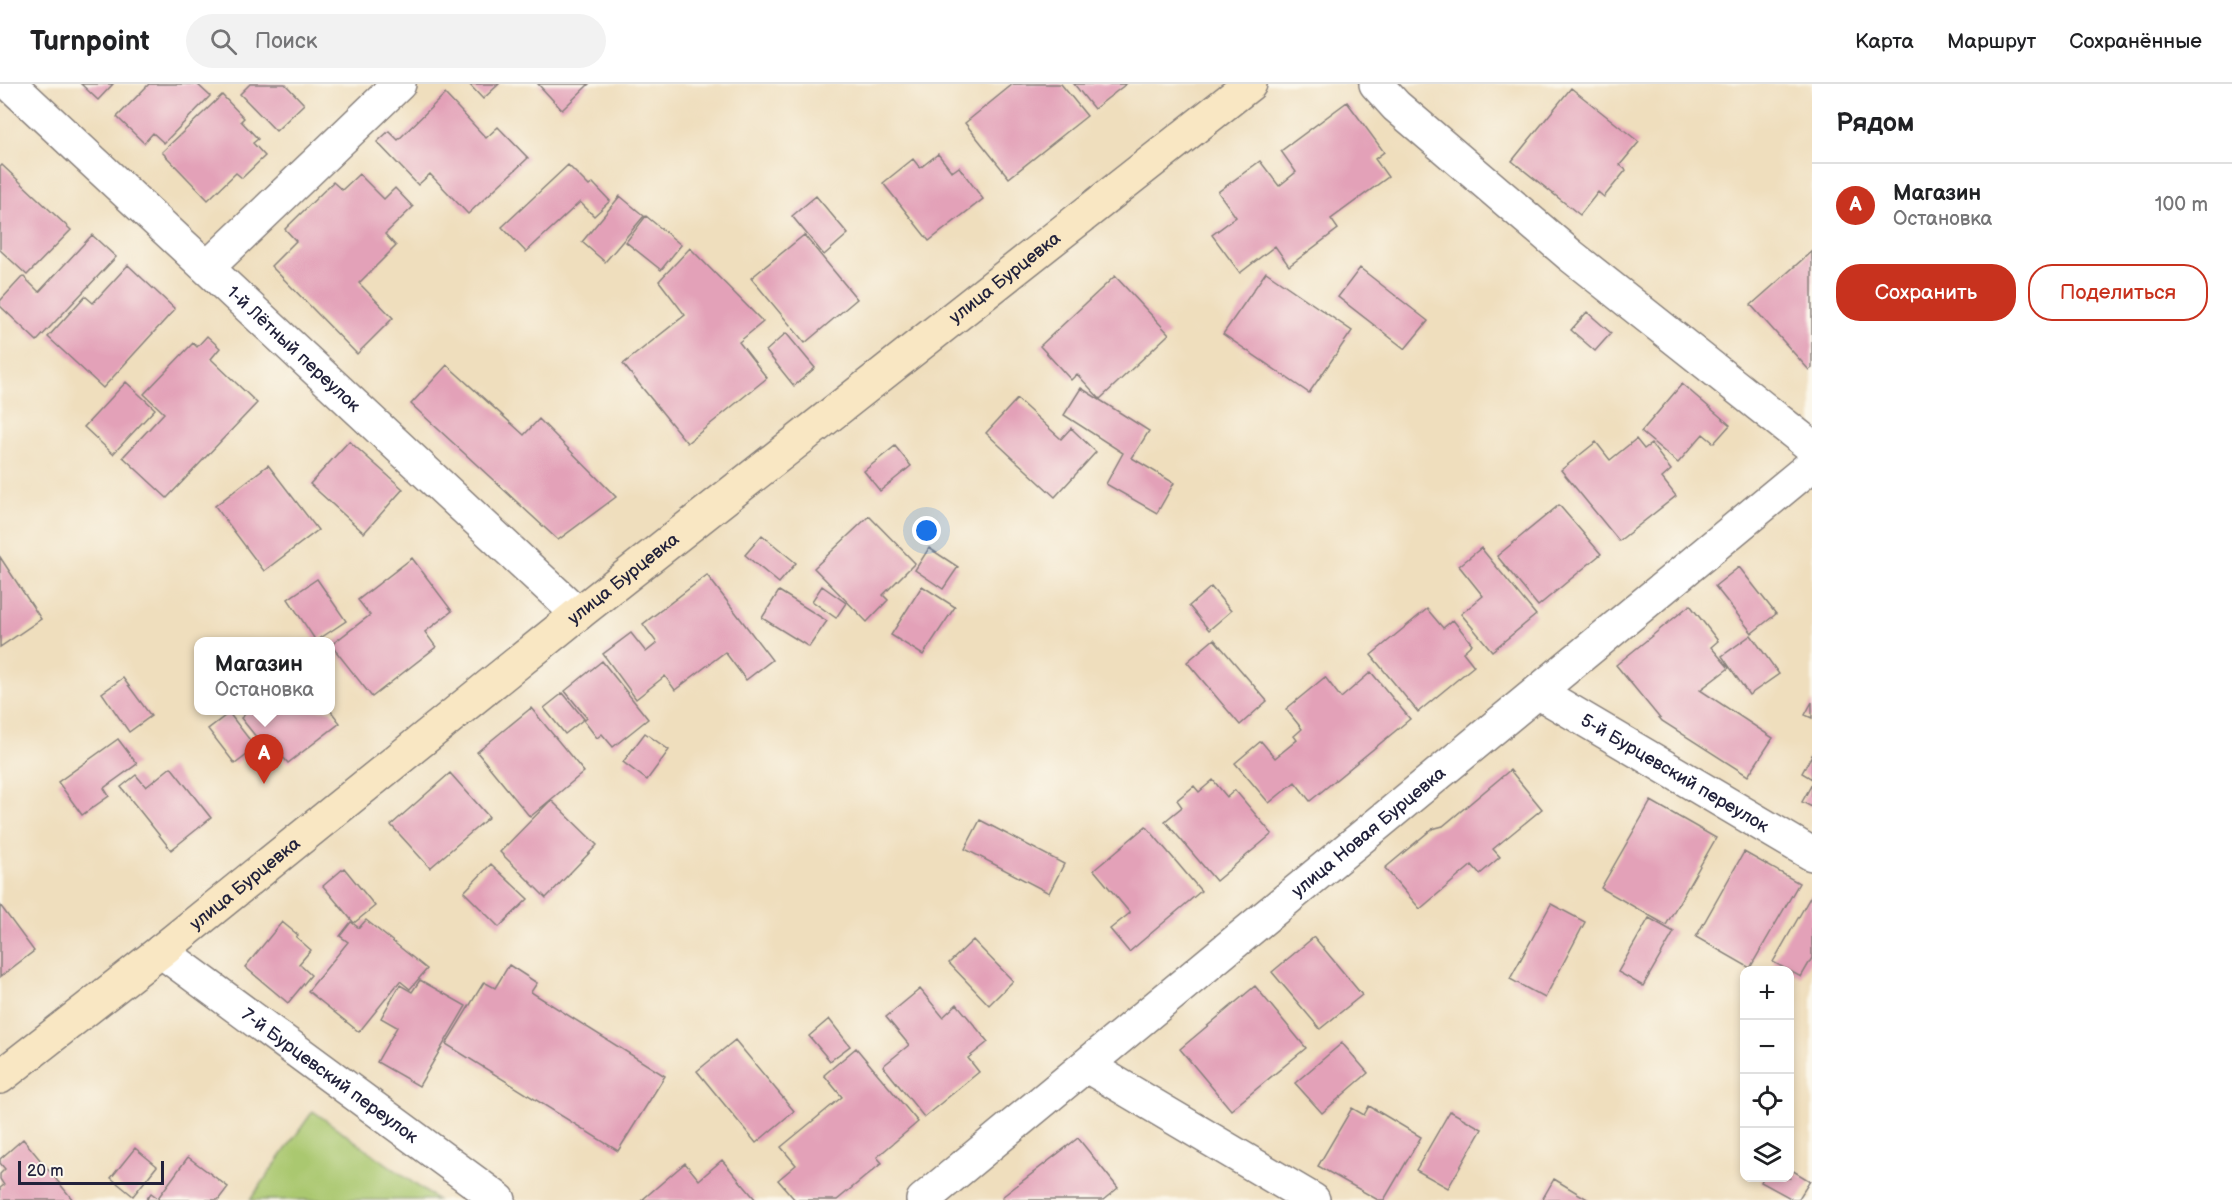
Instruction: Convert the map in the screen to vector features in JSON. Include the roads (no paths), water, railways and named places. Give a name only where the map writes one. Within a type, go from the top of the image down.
[{"type":"street","name":"1-й Лётный переулок","points":[[10,84],[578,614]]},
{"type":"street","points":[[207,267],[399,84]]},
{"type":"street","name":"улица Бурцевка","points":[[0,1077],[161,951],[578,614],[1250,84]]},
{"type":"street","points":[[1376,84],[1396,106],[1570,255],[1812,447]]},
{"type":"street","name":"улица Новая Бурцевка","points":[[923,1200],[1812,465]]},
{"type":"street","name":"5-й Бурцевский переулок","points":[[1538,692],[1812,854]]},
{"type":"street","name":"7-й Бурцевский переулок","points":[[161,951],[499,1200]]},
{"type":"street","points":[[1087,1066],[1313,1200]]},
{"type":"place","name":"Магазин","points":[[264,784]]}]
